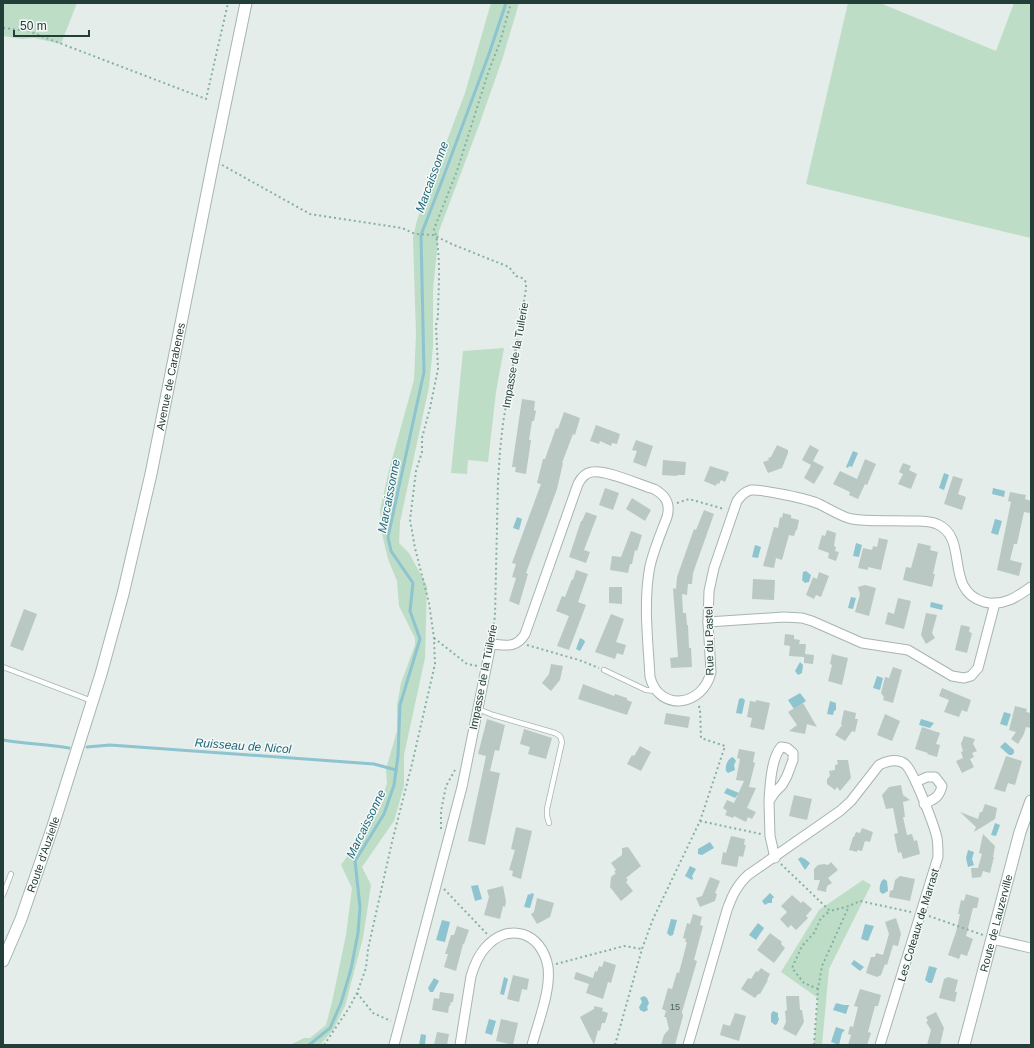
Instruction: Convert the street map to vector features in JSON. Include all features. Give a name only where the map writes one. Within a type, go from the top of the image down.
[{"type":"street","name":"Avenue de Carabenes","points":[[79,746],[93,702],[123,594],[146,496],[246,3]]},
{"type":"street","points":[[491,644],[508,645],[521,641],[525,634],[578,484],[582,478],[592,472],[604,472],[660,493],[667,501],[668,517],[652,556],[647,592],[650,677],[652,685],[656,691],[668,698],[679,701],[696,696]]},
{"type":"street","name":"Rue du Pastel","points":[[696,696],[706,687],[710,680],[711,672],[708,622],[710,580],[737,501],[746,492],[759,490],[810,500],[852,519],[917,521],[936,524],[946,530],[953,540],[959,576],[966,590],[976,599],[988,603],[1007,601],[1031,587]]},
{"type":"street","points":[[708,622],[784,617],[802,618],[862,643],[908,650],[952,676],[964,678],[970,676],[978,668],[995,603]]},
{"type":"street","name":"Impasse de la Tuilerie","points":[[394,1045],[462,787],[491,644]]},
{"type":"street","name":"Route d'Auzielle","points":[[3,961],[32,888],[79,746]]},
{"type":"street","points":[[769,801],[782,785],[793,760],[793,753],[788,748],[781,747],[777,751],[770,780],[769,801],[770,836],[775,858]]},
{"type":"street","name":"Les Coteaux de Marrast","points":[[688,1045],[730,900],[741,882],[759,867],[775,858],[840,812],[851,801],[879,765],[885,762],[898,761],[905,765],[916,782],[937,838],[938,857],[880,1045]]},
{"type":"street","points":[[916,782],[927,777],[935,777],[942,786],[940,794],[924,804]]},
{"type":"street","name":"Route de Lauzerville","points":[[964,1045],[1020,832],[1031,801]]},
{"type":"street","points":[[460,1045],[475,965],[485,948],[493,940],[509,934],[524,934],[537,942],[542,948],[548,966],[549,976],[547,990],[532,1045]]},
{"type":"street","points":[[992,939],[1031,948]]},
{"type":"lane","points":[[3,667],[93,702]]},
{"type":"lane","points":[[604,670],[646,690],[656,691]]},
{"type":"lane","points":[[478,709],[493,715],[555,733],[560,736],[562,742],[547,809],[549,823]]},
{"type":"lane","points":[[3,894],[11,874]]},
{"type":"path","points":[[3,28],[28,32],[206,99],[228,3]]},
{"type":"path","points":[[324,1045],[357,994],[366,968],[368,949],[392,842],[435,664],[434,638],[429,603],[415,548],[410,520],[416,471],[422,452],[422,438],[438,369],[436,325],[438,316],[438,259],[434,229],[457,170],[488,73],[500,42],[511,3]]},
{"type":"path","points":[[230,171],[310,214],[402,228],[415,234],[433,235],[436,237]]},
{"type":"path","name":"Impasse de la Tuilerie","points":[[436,237],[509,267],[516,276],[522,278],[526,282],[503,423],[500,451],[495,616],[491,644]]},
{"type":"path","points":[[668,506],[689,499],[733,512]]},
{"type":"path","points":[[434,638],[467,664],[487,669]]},
{"type":"path","points":[[521,641],[527,645],[580,660],[604,670]]},
{"type":"path","points":[[615,1045],[642,949],[653,919],[700,821],[725,746],[701,738],[700,710],[696,696]]},
{"type":"path","points":[[700,821],[770,836]]},
{"type":"path","points":[[775,858],[830,911]]},
{"type":"path","points":[[436,881],[493,940]]},
{"type":"path","points":[[814,1045],[818,989],[822,966],[849,906],[830,911],[821,918],[814,933],[802,946],[792,968],[804,983],[818,989]]},
{"type":"path","points":[[548,966],[624,946],[642,949]]},
{"type":"path","points":[[357,994],[373,1012],[399,1025]]},
{"type":"green space","points":[[3,3],[77,3],[61,44],[34,38],[22,39],[3,36]]},
{"type":"green space","points":[[491,3],[519,3],[502,60],[439,231],[433,290],[433,346],[429,387],[400,522],[399,543],[409,553],[427,586],[425,658],[404,755],[404,786],[394,821],[362,867],[371,885],[363,938],[345,1006],[333,1030],[320,1045],[290,1045],[304,1038],[310,1038],[326,1025],[346,935],[352,888],[341,865],[378,813],[387,783],[386,769],[397,731],[397,705],[401,683],[415,645],[415,638],[399,606],[397,581],[388,559],[382,534],[380,510],[389,470],[414,380],[416,335],[413,238],[417,220],[465,93]]},
{"type":"green space","points":[[848,3],[880,3],[996,51],[1014,3],[1031,3],[1031,238],[806,184]]},
{"type":"green space","points":[[504,348],[496,392],[488,462],[468,460],[467,474],[451,473],[463,351]]},
{"type":"green space","points":[[863,880],[871,885],[829,969],[822,1045],[814,1045],[818,998],[781,972],[819,910]]},
{"type":"water","points":[[853,451],[858,453],[852,467],[849,466],[848,468],[846,467]]},
{"type":"water","points":[[944,473],[949,475],[944,490],[939,488]]},
{"type":"water","points":[[993,488],[1005,491],[1004,497],[992,494]]},
{"type":"water","points":[[517,517],[522,519],[519,530],[513,528]]},
{"type":"water","points":[[995,519],[1002,521],[998,535],[991,533]]},
{"type":"water","points":[[856,543],[862,545],[859,557],[853,556]]},
{"type":"water","points":[[755,545],[761,547],[758,558],[752,557]]},
{"type":"water","points":[[806,571],[811,575],[809,582],[805,583],[802,580],[803,572]]},
{"type":"water","points":[[851,597],[856,598],[853,609],[848,608]]},
{"type":"water","points":[[931,602],[943,605],[942,610],[930,607]]},
{"type":"water","points":[[580,638],[585,642],[580,651],[576,649]]},
{"type":"water","points":[[800,662],[803,665],[802,673],[798,675],[795,671]]},
{"type":"water","points":[[877,676],[883,678],[880,690],[873,688]]},
{"type":"water","points":[[800,693],[806,701],[794,709],[788,700]]},
{"type":"water","points":[[742,698],[745,700],[742,714],[736,713],[739,699]]},
{"type":"water","points":[[830,701],[836,703],[836,710],[834,711],[833,715],[827,714]]},
{"type":"water","points":[[1004,712],[1011,714],[1007,726],[1000,724]]},
{"type":"water","points":[[921,719],[934,723],[930,728],[919,725]]},
{"type":"water","points":[[1005,742],[1014,750],[1012,755],[1009,755],[1000,747]]},
{"type":"water","points":[[732,757],[736,761],[734,765],[735,770],[728,773],[726,771],[726,765]]},
{"type":"water","points":[[727,788],[739,793],[735,798],[724,793]]},
{"type":"water","points":[[995,823],[1000,825],[996,836],[991,835]]},
{"type":"water","points":[[710,842],[714,848],[702,855],[698,854],[698,849]]},
{"type":"water","points":[[968,850],[974,852],[972,859],[974,865],[968,867],[966,858]]},
{"type":"water","points":[[801,857],[810,863],[805,870],[798,859]]},
{"type":"water","points":[[690,866],[696,869],[692,876],[692,880],[685,876]]},
{"type":"water","points":[[884,879],[887,881],[888,891],[883,894],[880,892],[880,889],[881,883]]},
{"type":"water","points":[[478,885],[482,899],[475,901],[471,886]]},
{"type":"water","points":[[531,893],[534,894],[530,908],[524,907],[528,894],[530,895]]},
{"type":"water","points":[[770,893],[774,897],[772,899],[772,903],[765,905],[762,901]]},
{"type":"water","points":[[671,919],[677,920],[673,935],[670,936],[667,933]]},
{"type":"water","points":[[442,920],[450,922],[445,942],[436,940]]},
{"type":"water","points":[[758,923],[764,928],[756,940],[749,935]]},
{"type":"water","points":[[865,924],[874,926],[868,941],[861,939]]},
{"type":"water","points":[[854,960],[864,967],[860,971],[851,964]]},
{"type":"water","points":[[929,966],[937,968],[932,983],[925,980]]},
{"type":"water","points":[[504,977],[508,979],[504,995],[500,994]]},
{"type":"water","points":[[434,978],[439,981],[433,992],[430,992],[428,988]]},
{"type":"water","points":[[644,996],[647,998],[649,1003],[647,1007],[648,1010],[644,1012],[640,1010],[639,1007],[642,1002],[640,998]]},
{"type":"water","points":[[836,1003],[849,1005],[846,1014],[833,1010]]},
{"type":"water","points":[[773,1011],[778,1013],[779,1019],[775,1025],[771,1022],[771,1014]]},
{"type":"water","points":[[489,1019],[496,1021],[492,1035],[485,1033]]},
{"type":"water","points":[[836,1027],[845,1030],[842,1033],[839,1045],[831,1042]]},
{"type":"water","points":[[421,1034],[426,1035],[425,1045],[419,1045]]},
{"type":"building","points":[[522,399],[535,401],[534,410],[536,411],[534,421],[532,421],[526,474],[515,472],[516,467],[512,467]]},
{"type":"building","points":[[564,412],[580,418],[575,435],[573,434],[562,463],[557,489],[526,573],[528,574],[519,605],[509,601],[516,578],[512,577],[516,564],[512,563],[541,484],[537,483],[543,459],[545,459],[556,428],[558,429]]},
{"type":"building","points":[[596,425],[620,434],[617,444],[612,443],[611,446],[600,441],[599,444],[590,441]]},
{"type":"building","points":[[636,440],[653,446],[646,467],[633,462],[637,451],[632,450]]},
{"type":"building","points":[[777,445],[788,450],[788,453],[782,468],[768,473],[763,462],[769,460],[768,458],[771,457]]},
{"type":"building","points":[[810,445],[819,450],[813,461],[824,467],[814,484],[804,478],[811,465],[802,460]]},
{"type":"building","points":[[865,459],[876,464],[867,485],[865,484],[858,499],[849,495],[850,492],[833,484],[840,471],[857,479]]},
{"type":"building","points":[[663,460],[686,462],[685,475],[662,475]]},
{"type":"building","points":[[903,463],[911,466],[909,470],[917,474],[911,489],[898,484],[903,474],[899,472]]},
{"type":"building","points":[[710,466],[729,472],[725,482],[721,480],[716,486],[704,481]]},
{"type":"building","points":[[953,476],[963,479],[958,494],[966,497],[962,510],[944,504]]},
{"type":"building","points":[[605,488],[619,493],[613,510],[599,505]]},
{"type":"building","points":[[1010,492],[1026,495],[1025,499],[1031,501],[1030,513],[1024,512],[1017,544],[1014,544],[1010,560],[1022,563],[1019,576],[997,570],[1011,502],[1008,501]]},
{"type":"building","points":[[632,498],[651,510],[645,521],[626,509]]},
{"type":"building","points":[[704,510],[714,514],[693,573],[692,584],[688,584],[687,595],[682,594],[683,613],[686,613],[688,625],[692,667],[671,668],[670,658],[678,657],[673,588],[676,589],[677,577],[694,529],[696,530]]},
{"type":"building","points":[[586,512],[597,516],[584,550],[590,552],[586,563],[569,557],[581,521]]},
{"type":"building","points":[[783,513],[791,515],[791,518],[799,520],[797,530],[794,536],[789,535],[782,560],[776,558],[774,568],[763,566],[774,527],[778,528],[780,517],[782,518]]},
{"type":"building","points":[[827,530],[836,533],[834,546],[836,547],[835,551],[839,552],[836,561],[828,558],[829,553],[818,549],[822,535],[825,536]]},
{"type":"building","points":[[631,531],[642,535],[637,551],[635,550],[632,564],[630,564],[628,573],[610,570],[612,556],[621,557]]},
{"type":"building","points":[[879,538],[888,540],[881,570],[868,567],[868,570],[858,568],[863,548],[872,550],[873,546],[877,547]]},
{"type":"building","points":[[918,543],[931,546],[930,550],[938,552],[933,574],[935,574],[932,587],[903,580],[906,567],[911,568]]},
{"type":"building","points":[[576,570],[588,574],[578,602],[586,605],[569,650],[557,646],[569,616],[556,611],[562,596],[565,597]]},
{"type":"building","points":[[819,572],[829,576],[821,597],[816,595],[814,599],[806,595],[813,577],[817,579]]},
{"type":"building","points":[[753,579],[775,580],[774,600],[752,599]]},
{"type":"building","points":[[865,585],[876,588],[869,616],[855,612],[860,594],[858,587]]},
{"type":"building","points":[[609,587],[622,587],[622,604],[609,603]]},
{"type":"building","points":[[898,598],[911,601],[904,629],[885,624],[888,612],[894,614]]},
{"type":"building","points":[[24,609],[37,614],[23,651],[10,646]]},
{"type":"building","points":[[926,613],[937,615],[932,633],[935,638],[926,644],[921,635]]},
{"type":"building","points":[[611,614],[624,619],[616,642],[626,645],[623,655],[617,653],[615,659],[595,652]]},
{"type":"building","points":[[961,625],[970,627],[969,632],[972,633],[967,653],[955,650]]},
{"type":"building","points":[[785,634],[794,635],[794,639],[800,640],[799,644],[806,644],[805,654],[814,655],[813,664],[804,663],[804,657],[789,656],[790,646],[784,645]]},
{"type":"building","points":[[832,654],[848,658],[842,685],[828,681],[832,665],[830,664]]},
{"type":"building","points":[[551,664],[563,666],[560,680],[551,691],[542,683],[549,674]]},
{"type":"building","points":[[893,667],[902,670],[893,703],[883,700],[884,697],[881,693],[885,677],[889,678]]},
{"type":"building","points":[[583,684],[614,696],[615,694],[627,698],[627,700],[632,702],[627,715],[578,699]]},
{"type":"building","points":[[942,688],[971,700],[967,712],[962,710],[959,717],[944,712],[949,700],[939,696]]},
{"type":"building","points":[[756,700],[770,703],[764,730],[750,727],[752,718],[747,717],[750,701],[756,702]]},
{"type":"building","points":[[803,703],[817,727],[807,724],[805,734],[789,731],[797,725],[788,712]]},
{"type":"building","points":[[1015,706],[1027,709],[1026,712],[1031,713],[1031,728],[1026,727],[1018,744],[1011,739],[1016,732],[1009,730]]},
{"type":"building","points":[[844,710],[856,713],[855,719],[858,719],[855,732],[852,731],[845,741],[835,735],[842,725]]},
{"type":"building","points":[[666,713],[690,717],[688,728],[664,724]]},
{"type":"building","points":[[885,714],[900,721],[892,741],[877,735]]},
{"type":"building","points":[[487,719],[505,725],[499,751],[495,750],[490,771],[500,773],[485,845],[468,841],[486,756],[478,754]]},
{"type":"building","points":[[922,727],[940,733],[936,744],[940,745],[937,757],[915,749]]},
{"type":"building","points":[[524,729],[552,738],[546,759],[528,754],[530,747],[520,744]]},
{"type":"building","points":[[964,736],[975,739],[973,744],[977,751],[972,753],[974,757],[970,759],[974,767],[962,773],[956,761],[963,758],[961,744]]},
{"type":"building","points":[[640,746],[651,752],[641,771],[627,764],[632,755],[634,756]]},
{"type":"building","points":[[739,749],[755,752],[753,762],[755,763],[749,787],[756,788],[747,808],[756,812],[752,819],[748,817],[746,822],[734,816],[733,818],[725,815],[727,811],[723,808],[727,800],[734,803],[744,781],[736,780],[740,759],[737,758]]},
{"type":"building","points":[[1006,756],[1022,761],[1015,785],[1008,783],[1005,792],[994,789]]},
{"type":"building","points":[[837,760],[848,760],[851,778],[840,791],[837,787],[835,790],[827,784],[827,779],[830,776],[829,771],[835,770],[835,765],[838,764]]},
{"type":"building","points":[[901,785],[903,795],[910,800],[903,802],[905,817],[903,817],[907,835],[912,834],[914,841],[917,840],[920,854],[903,859],[901,852],[898,853],[894,834],[898,833],[893,808],[886,809],[882,795],[889,787]]},
{"type":"building","points":[[794,795],[812,799],[807,820],[789,816]]},
{"type":"building","points":[[985,804],[997,808],[995,819],[974,832],[976,827],[960,812],[978,819]]},
{"type":"building","points":[[516,827],[532,831],[521,879],[512,876],[513,871],[509,870],[515,850],[511,849]]},
{"type":"building","points":[[862,828],[873,832],[870,842],[865,841],[862,851],[857,850],[857,852],[849,850],[853,837],[856,832],[860,833]]},
{"type":"building","points":[[983,834],[995,846],[990,873],[983,871],[981,877],[972,878],[971,868],[978,868],[982,854],[979,853]]},
{"type":"building","points":[[731,836],[745,839],[744,845],[746,845],[743,857],[739,856],[737,867],[721,864],[723,852],[726,853]]},
{"type":"building","points":[[628,847],[641,866],[626,878],[628,880],[626,882],[633,891],[621,901],[610,887],[611,877],[616,873],[614,872],[616,870],[611,863],[622,855],[622,848]]},
{"type":"building","points":[[831,862],[838,870],[828,878],[832,883],[827,886],[826,892],[817,890],[820,880],[814,880],[814,869],[818,865],[828,865]]},
{"type":"building","points":[[900,876],[915,879],[910,901],[889,897],[890,891],[893,890],[895,880]]},
{"type":"building","points":[[710,877],[720,881],[715,893],[717,894],[715,901],[700,907],[696,898],[702,896]]},
{"type":"building","points":[[503,886],[506,901],[505,907],[503,906],[500,919],[484,915],[489,897],[487,890]]},
{"type":"building","points":[[966,894],[979,898],[977,908],[973,908],[966,936],[973,939],[967,956],[961,954],[959,959],[948,955],[956,932],[961,900],[964,901]]},
{"type":"building","points":[[792,895],[801,903],[803,901],[812,909],[806,916],[808,918],[796,930],[791,925],[788,928],[780,919],[787,912],[781,906]]},
{"type":"building","points":[[537,898],[554,903],[550,917],[537,924],[531,914],[534,912]]},
{"type":"building","points":[[693,914],[702,917],[700,925],[703,926],[694,960],[697,961],[682,1012],[683,1016],[675,1045],[661,1045],[664,1035],[669,1029],[666,1017],[664,1017],[666,1011],[662,1009],[668,988],[672,989],[677,972],[679,973],[687,942],[685,942],[686,939],[683,938],[687,923],[690,924]]},
{"type":"building","points":[[896,918],[901,934],[898,946],[893,945],[887,965],[885,964],[881,975],[877,977],[866,973],[871,957],[875,957],[876,953],[883,955],[889,934],[885,922]]},
{"type":"building","points":[[457,926],[469,930],[463,944],[456,971],[444,967],[448,954],[445,954],[451,935],[454,935]]},
{"type":"building","points":[[770,933],[782,942],[781,944],[785,948],[774,963],[757,950]]},
{"type":"building","points":[[604,961],[616,965],[611,983],[608,982],[603,999],[586,993],[589,984],[574,979],[576,972],[593,978],[595,971],[597,972],[599,966],[602,967]]},
{"type":"building","points":[[761,968],[770,974],[760,994],[758,994],[755,998],[741,989],[748,978],[751,979],[756,971],[758,972]]},
{"type":"building","points":[[513,975],[529,979],[527,990],[522,989],[519,1002],[507,999]]},
{"type":"building","points":[[948,977],[958,980],[955,992],[957,992],[955,1002],[939,998],[944,979]]},
{"type":"building","points":[[860,989],[881,995],[878,1006],[875,1006],[868,1032],[871,1033],[867,1045],[848,1045],[851,1035],[848,1034],[850,1026],[853,1027],[858,1007],[854,1006]]},
{"type":"building","points":[[440,992],[454,994],[453,1002],[451,1002],[449,1006],[448,1013],[432,1010],[434,998],[439,999]]},
{"type":"building","points":[[786,996],[799,996],[800,1010],[802,1010],[804,1022],[796,1036],[783,1029],[786,1022]]},
{"type":"building","points":[[594,1006],[603,1008],[602,1011],[608,1013],[605,1023],[602,1023],[600,1031],[598,1030],[594,1045],[580,1017],[594,1009]]},
{"type":"building","points":[[936,1012],[944,1028],[940,1045],[927,1045],[931,1030],[926,1022],[928,1021],[926,1017]]},
{"type":"building","points":[[735,1013],[746,1016],[739,1041],[720,1035],[723,1024],[730,1026]]},
{"type":"building","points":[[501,1019],[518,1023],[513,1045],[496,1041]]},
{"type":"building","points":[[437,1032],[449,1034],[447,1045],[434,1045]]},
{"type":"waterway","name":"Marcaissonne","points":[[309,1045],[330,1028],[341,1003],[351,969],[358,933],[360,907],[355,861],[384,814],[394,785],[398,756],[400,705],[420,639],[410,611],[413,583],[391,551],[388,537],[424,372],[421,235],[489,54],[506,3]]},
{"type":"waterway","name":"Ruisseau de Nicol","points":[[3,740],[69,748]]},
{"type":"waterway","name":"Ruisseau de Nicol","points":[[87,747],[110,745],[374,764],[396,770]]}]
